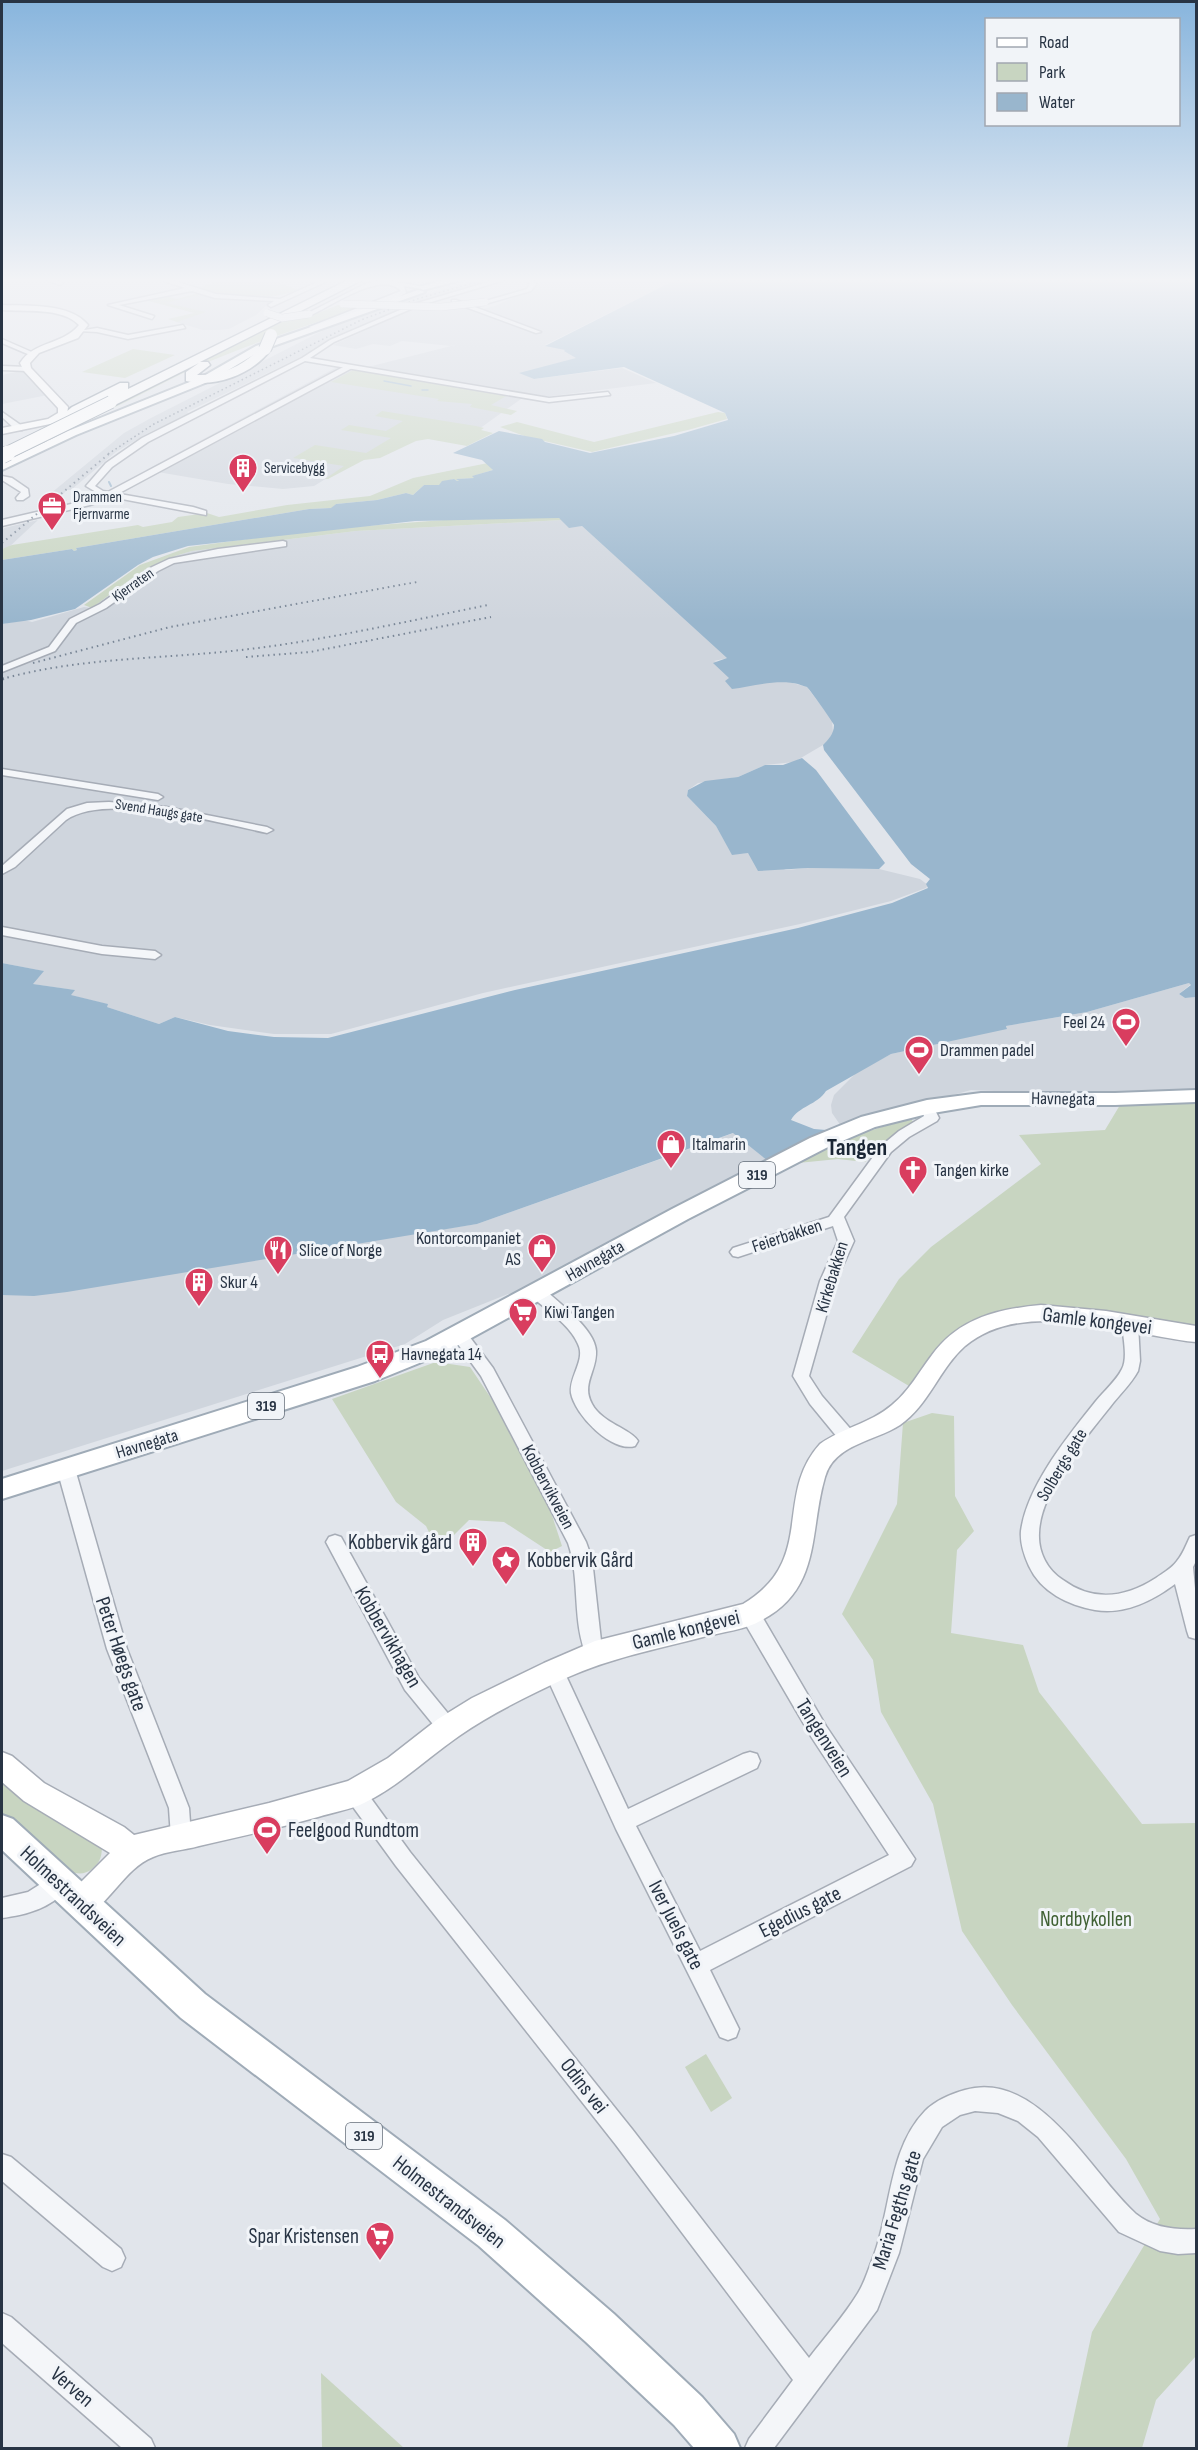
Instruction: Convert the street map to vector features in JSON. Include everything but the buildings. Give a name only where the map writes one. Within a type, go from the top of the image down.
[{"type":"highway","points":[[5,456],[38,442],[84,406],[110,393]]},
{"type":"highway","points":[[107,405],[128,393]]},
{"type":"highway","points":[[5,456],[130,393]]},
{"type":"main road","points":[[2,431],[54,420],[64,410],[47,393]]},
{"type":"main road","points":[[107,405],[140,393]]},
{"type":"main road","points":[[136,407],[134,404],[158,393]]},
{"type":"main road","points":[[2,467],[63,437],[170,393]]},
{"type":"main road","points":[[107,405],[136,407]]},
{"type":"main road","name":"Havnegata","points":[[2,1489],[394,1365],[460,1336],[640,1235],[818,1143],[868,1122],[927,1107],[991,1099],[1098,1100],[1197,1096]]},
{"type":"main road","name":"Gamle kongevei","points":[[69,1893],[115,1867],[144,1845],[269,1817],[355,1793],[398,1767],[448,1728],[482,1707],[595,1653],[750,1614],[772,1601],[789,1581],[800,1554],[814,1471],[827,1452],[848,1437],[888,1421],[905,1408],[950,1348],[972,1330],[1001,1320],[1040,1313],[1086,1316],[1197,1334]]},
{"type":"main road","points":[[2,1765],[34,1792],[114,1837],[132,1852]]},
{"type":"main road","name":"Holmestrandsveien","points":[[2,1830],[160,1978],[228,2035],[500,2240],[600,2328],[688,2412],[720,2448]]},
{"type":"street","points":[[203,513],[182,507],[109,495],[97,492],[90,486],[126,452],[237,393]]},
{"type":"street","points":[[2,525],[99,504],[109,498],[109,495],[299,393]]},
{"type":"street","points":[[510,393],[549,400],[608,394]]},
{"type":"street","points":[[2,414],[19,428]]},
{"type":"street","points":[[2,480],[11,482],[26,492],[20,498]]},
{"type":"street","name":"Kjerraten","points":[[2,669],[52,649],[73,621],[103,606],[155,569],[172,561],[218,552],[283,544]]},
{"type":"street","points":[[2,772],[158,797]]},
{"type":"street","name":"Svend Haugs gate","points":[[2,872],[70,812],[91,804],[130,805],[267,830]]},
{"type":"street","points":[[2,931],[102,950],[155,955]]},
{"type":"street","name":"Kirkebakken","points":[[848,1437],[816,1400],[801,1376],[828,1281],[846,1242],[845,1234],[836,1220],[840,1208],[886,1149],[904,1134],[932,1118],[927,1107]]},
{"type":"street","name":"Feierbakken","points":[[738,1252],[836,1220]]},
{"type":"street","points":[[538,1293],[584,1337],[588,1349],[579,1386],[590,1415],[601,1427],[629,1441]]},
{"type":"street","name":"Solbergs gate","points":[[1130,1324],[1132,1361],[1130,1371],[1088,1423],[1035,1509],[1030,1531],[1032,1552],[1041,1573],[1060,1590],[1075,1597],[1106,1604],[1121,1603],[1139,1597],[1184,1567],[1197,1542]]},
{"type":"street","name":"Kobbervikveien","points":[[460,1336],[486,1370],[577,1542],[583,1559],[591,1641],[595,1653]]},
{"type":"street","name":"Peter Høegs gate","points":[[66,1469],[117,1649],[179,1808],[181,1837]]},
{"type":"street","name":"Kobbervikhagen","points":[[335,1542],[412,1684],[448,1728]]},
{"type":"street","points":[[1184,1567],[1185,1591],[1197,1631]]},
{"type":"street","name":"Tangenveien","points":[[750,1614],[819,1732],[904,1859]]},
{"type":"street","name":"Iver Juels gate","points":[[554,1671],[623,1822],[728,2029]]},
{"type":"street","points":[[623,1822],[750,1761]]},
{"type":"street","name":"Odins vei","points":[[355,1793],[403,1859],[532,2019],[809,2380]]},
{"type":"street","name":"Egedius gate","points":[[696,1965],[904,1859]]},
{"type":"street","points":[[2,1908],[69,1893]]},
{"type":"street","name":"Maria Fegths gate","points":[[758,2448],[868,2301],[887,2253],[911,2157],[920,2138],[934,2119],[954,2105],[975,2099],[999,2101],[1019,2109],[1046,2128],[1128,2223],[1145,2234],[1169,2241],[1197,2241]]},
{"type":"street","points":[[2,2166],[112,2258]]},
{"type":"street","name":"Verven","points":[[2,2326],[142,2448]]},
{"type":"shaded area","points":[[2,393],[48,395],[2,404]]},
{"type":"shaded area","points":[[200,393],[226,393],[116,452],[71,490],[67,490],[62,495],[50,494],[124,433]]},
{"type":"shaded area","points":[[288,393],[490,393],[521,399],[479,429],[422,420],[314,486],[283,489],[228,484],[146,470]]},
{"type":"shaded area","points":[[522,393],[573,393],[544,397]]},
{"type":"shaded area","points":[[38,520],[8,548],[2,549],[2,530],[4,528]]},
{"type":"shaded area","points":[[562,520],[569,527],[582,526],[728,658],[714,661],[807,687],[832,720],[833,733],[829,739],[794,762],[765,765],[738,777],[698,783],[688,790],[687,796],[716,826],[732,854],[748,853],[786,870],[879,869],[920,879],[928,885],[926,888],[891,901],[800,924],[483,993],[331,1034],[274,1034],[210,1025],[175,1017],[159,1024],[107,1007],[107,1004],[70,995],[74,990],[32,984],[43,971],[2,963],[2,624],[24,620],[32,622],[84,607],[92,608],[148,566],[192,551],[356,531]]},
{"type":"shaded area","points":[[1191,984],[1179,994],[1185,998],[1196,997],[1196,1091],[1090,1095],[971,1090],[841,1126],[832,1113],[831,1105],[834,1095],[857,1072],[891,1054],[1007,1028],[1006,1026],[1087,1012]]},
{"type":"shaded area","points":[[734,1133],[770,1162],[522,1292],[508,1294],[443,1320],[405,1344],[2,1471],[2,1295],[477,1224]]},
{"type":"green space","points":[[136,393],[143,393],[112,409],[92,415]]},
{"type":"green space","points":[[403,393],[498,393],[508,395],[491,405],[517,411],[511,415],[470,407],[472,404],[437,401],[439,399]]},
{"type":"green space","points":[[382,411],[476,426],[493,433],[467,446],[428,439],[416,441],[380,458],[364,460],[328,479],[325,479],[344,466],[293,458],[315,445],[366,453],[391,438],[341,430],[349,425],[386,431],[403,421],[375,416]]},
{"type":"green space","points":[[718,412],[725,413],[727,419],[592,452],[527,437],[500,427],[517,422],[594,442]]},
{"type":"green space","points":[[488,463],[493,470],[473,476],[475,478],[457,479],[459,481],[453,479],[440,485],[424,485],[413,495],[406,493],[377,500],[336,504],[332,508],[309,509],[76,548],[77,550],[74,551],[72,549],[2,560],[2,549],[12,545],[138,525],[143,527],[172,522],[178,517],[207,513],[219,517],[287,505],[370,496],[413,478]]},
{"type":"green space","points":[[470,518],[559,518],[562,520],[356,531],[192,551],[151,567],[92,608],[84,605],[140,565],[189,547],[313,530]]},
{"type":"green space","points":[[1196,1103],[1196,1334],[1059,1313],[972,1330],[919,1392],[852,1352],[899,1279],[931,1247],[1041,1164],[1019,1135],[1105,1130],[1120,1105]]},
{"type":"green space","points":[[907,1119],[912,1120],[914,1124],[892,1137],[865,1162],[838,1159],[798,1163],[860,1134]]},
{"type":"green space","points":[[436,1362],[470,1367],[501,1413],[545,1494],[562,1546],[550,1552],[504,1522],[469,1520],[438,1551],[426,1526],[396,1502],[332,1399]]},
{"type":"green space","name":"Nordbykollen","points":[[932,1413],[954,1416],[955,1496],[974,1531],[957,1550],[951,1633],[1023,1645],[1039,1692],[1142,1824],[1196,1823],[1196,2356],[1156,2400],[1142,2448],[1067,2448],[1092,2332],[1160,2219],[1126,2159],[1012,2005],[962,1931],[933,1804],[881,1712],[873,1660],[842,1614],[897,1504],[903,1423]]},
{"type":"green space","points":[[2,1777],[29,1802],[102,1844],[102,1852],[97,1864],[82,1873],[70,1872],[57,1865],[31,1844],[2,1814]]},
{"type":"green space","points":[[706,2054],[732,2098],[711,2112],[685,2067]]},
{"type":"green space","points":[[321,2373],[404,2448],[322,2448]]},
{"type":"water","points":[[682,393],[1196,393],[1196,997],[1185,998],[1179,994],[1191,985],[1189,983],[1087,1012],[1006,1026],[1007,1029],[891,1054],[826,1091],[794,1115],[791,1120],[814,1129],[826,1130],[768,1161],[733,1133],[477,1224],[67,1292],[34,1296],[2,1295],[2,963],[44,971],[33,984],[75,990],[71,995],[108,1004],[107,1007],[159,1024],[175,1017],[228,1031],[274,1037],[328,1038],[515,990],[798,928],[892,903],[928,888],[926,884],[930,879],[911,864],[824,750],[823,745],[832,734],[834,725],[807,687],[782,682],[732,689],[725,681],[729,678],[713,663],[727,658],[582,526],[569,528],[559,518],[415,521],[188,546],[153,557],[138,565],[75,609],[31,620],[2,624],[2,560],[72,549],[74,551],[77,550],[76,548],[309,509],[331,508],[336,504],[377,500],[406,493],[413,495],[424,485],[439,485],[442,481],[474,478],[472,476],[493,470],[482,460],[453,453],[499,431],[542,439],[545,442],[590,453],[674,436],[728,420],[725,413]]},
{"type":"water","points":[[802,758],[816,770],[885,863],[879,869],[808,868],[758,871],[748,853],[732,855],[716,826],[687,796],[688,790],[705,781],[738,777],[765,765],[783,765]]},
{"type":"waterway","points":[[109,482],[111,486]]},
{"type":"railway","points":[[108,454],[154,424],[215,393]]},
{"type":"railway","points":[[2,543],[110,453]]},
{"type":"railway","points":[[33,663],[170,627],[417,582]]},
{"type":"railway","points":[[7,678],[2,679],[88,663],[232,651],[296,642],[488,605]]},
{"type":"railway","points":[[246,657],[310,652],[491,617]]},
{"type":"place","name":"Servicebygg","points":[[243,494]]},
{"type":"place","name":"Drammen Fjernvarme","points":[[52,532]]},
{"type":"place","name":"Feel 24","points":[[1126,1048]]},
{"type":"place","name":"Drammen padel","points":[[919,1076]]},
{"type":"place","name":"Italmarin","points":[[671,1170]]},
{"type":"place","name":"Tangen kirke","points":[[913,1196]]},
{"type":"place","name":"Kontorcompaniet AS","points":[[542,1274]]},
{"type":"place","name":"Slice of Norge","points":[[278,1276]]},
{"type":"place","name":"Skur 4","points":[[199,1308]]},
{"type":"place","name":"Kiwi Tangen","points":[[523,1338]]},
{"type":"place","name":"Havnegata 14","points":[[380,1380]]},
{"type":"place","name":"Kobbervik gård","points":[[473,1568]]},
{"type":"place","name":"Kobbervik Gård","points":[[506,1586]]},
{"type":"place","name":"Feelgood Rundtom","points":[[267,1856]]},
{"type":"place","name":"Spar Kristensen","points":[[380,2262]]},
{"type":"district","name":"Tangen","points":[[857,1147]]}]
